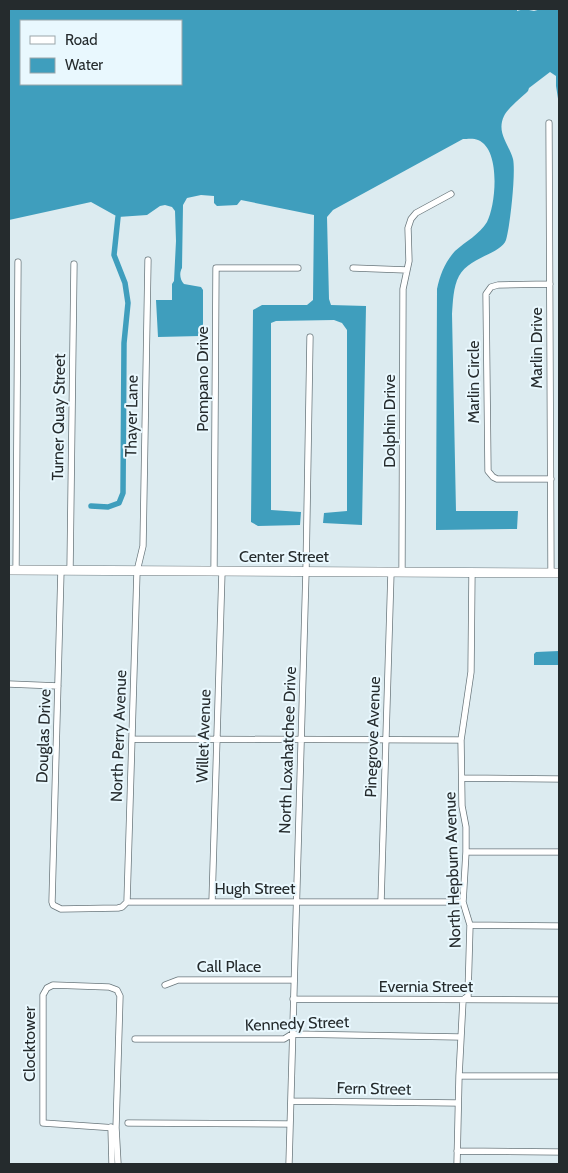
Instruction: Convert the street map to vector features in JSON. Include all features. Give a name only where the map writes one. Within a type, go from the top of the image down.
[{"type":"street","name":"Marlin Drive","points":[[549,123],[551,479],[555,573]]},
{"type":"street","name":"Dolphin Drive","points":[[402,572],[403,289],[409,261],[408,228],[411,219],[416,213],[451,194]]},
{"type":"street","name":"Thayer Lane","points":[[137,571],[142,546],[148,260]]},
{"type":"street","points":[[12,570],[18,262]]},
{"type":"street","name":"Turner Quay Street","points":[[66,570],[74,264]]},
{"type":"street","name":"Pompano Drive","points":[[218,571],[216,268],[298,268]]},
{"type":"street","points":[[353,268],[407,270]]},
{"type":"street","name":"Marlin Circle","points":[[550,284],[494,285],[486,294],[486,303],[488,471],[497,479],[551,479]]},
{"type":"street","name":"North Loxahatchee Drive","points":[[289,1164],[306,572],[310,337]]},
{"type":"street","name":"Center Street","points":[[12,570],[555,573]]},
{"type":"street","name":"Douglas Drive","points":[[52,902],[58,686],[66,570]]},
{"type":"street","name":"North Perry Avenue","points":[[128,902],[137,571]]},
{"type":"street","name":"Willet Avenue","points":[[212,902],[217,739],[218,571]]},
{"type":"street","name":"Pinegrove Avenue","points":[[381,902],[390,572]]},
{"type":"street","name":"North Hepburn Avenue","points":[[457,1164],[460,1037],[463,1000],[468,996],[470,925],[463,902],[466,827],[462,806],[461,740],[471,672],[472,572]]},
{"type":"street","points":[[9,684],[58,686]]},
{"type":"street","points":[[132,739],[461,740]]},
{"type":"street","points":[[462,778],[559,779]]},
{"type":"street","points":[[466,852],[559,852]]},
{"type":"street","name":"Hugh Street","points":[[52,902],[53,905],[61,909],[118,908],[128,902],[463,902]]},
{"type":"street","points":[[470,925],[559,926]]},
{"type":"street","name":"Call Place","points":[[165,985],[178,980],[294,980]]},
{"type":"street","name":"Clocktower","points":[[112,1164],[120,996],[117,990],[109,986],[53,985],[47,988],[43,995],[43,1123],[113,1127]]},
{"type":"street","name":"Evernia Street","points":[[293,999],[559,1000]]},
{"type":"street","name":"Kennedy Street","points":[[135,1039],[284,1039],[292,1034],[460,1037]]},
{"type":"street","points":[[459,1076],[559,1076]]},
{"type":"street","name":"Fern Street","points":[[291,1101],[458,1103]]},
{"type":"street","points":[[128,1123],[290,1124]]},
{"type":"street","name":"Clocktower","points":[[113,1127],[118,1164]]},
{"type":"street","points":[[457,1151],[559,1152]]},
{"type":"water","points":[[9,9],[517,9],[517,11],[524,9],[534,11],[559,9],[559,105],[556,76],[550,72],[529,88],[504,116],[501,128],[502,133],[514,166],[512,200],[506,240],[498,249],[470,264],[459,276],[452,314],[456,511],[518,511],[517,529],[436,530],[437,289],[443,269],[451,255],[480,230],[487,222],[490,214],[493,203],[494,178],[490,154],[485,145],[478,140],[463,139],[333,210],[327,217],[329,299],[331,305],[366,306],[362,525],[323,523],[324,513],[347,511],[347,330],[342,323],[334,320],[276,321],[271,323],[271,510],[301,512],[300,525],[258,526],[251,522],[253,310],[262,305],[307,305],[313,300],[314,215],[241,200],[237,205],[217,206],[214,203],[214,196],[201,195],[187,198],[183,205],[182,268],[180,276],[184,284],[201,287],[203,290],[203,334],[200,336],[158,337],[156,300],[172,300],[176,241],[175,211],[172,207],[165,205],[160,206],[147,215],[118,217],[91,202],[9,220]]},
{"type":"water","points":[[559,651],[559,665],[534,665],[534,654],[536,652]]},
{"type":"waterway","points":[[91,506],[108,507],[119,503],[123,493],[124,343],[128,303],[125,283],[114,255],[118,217]]}]
